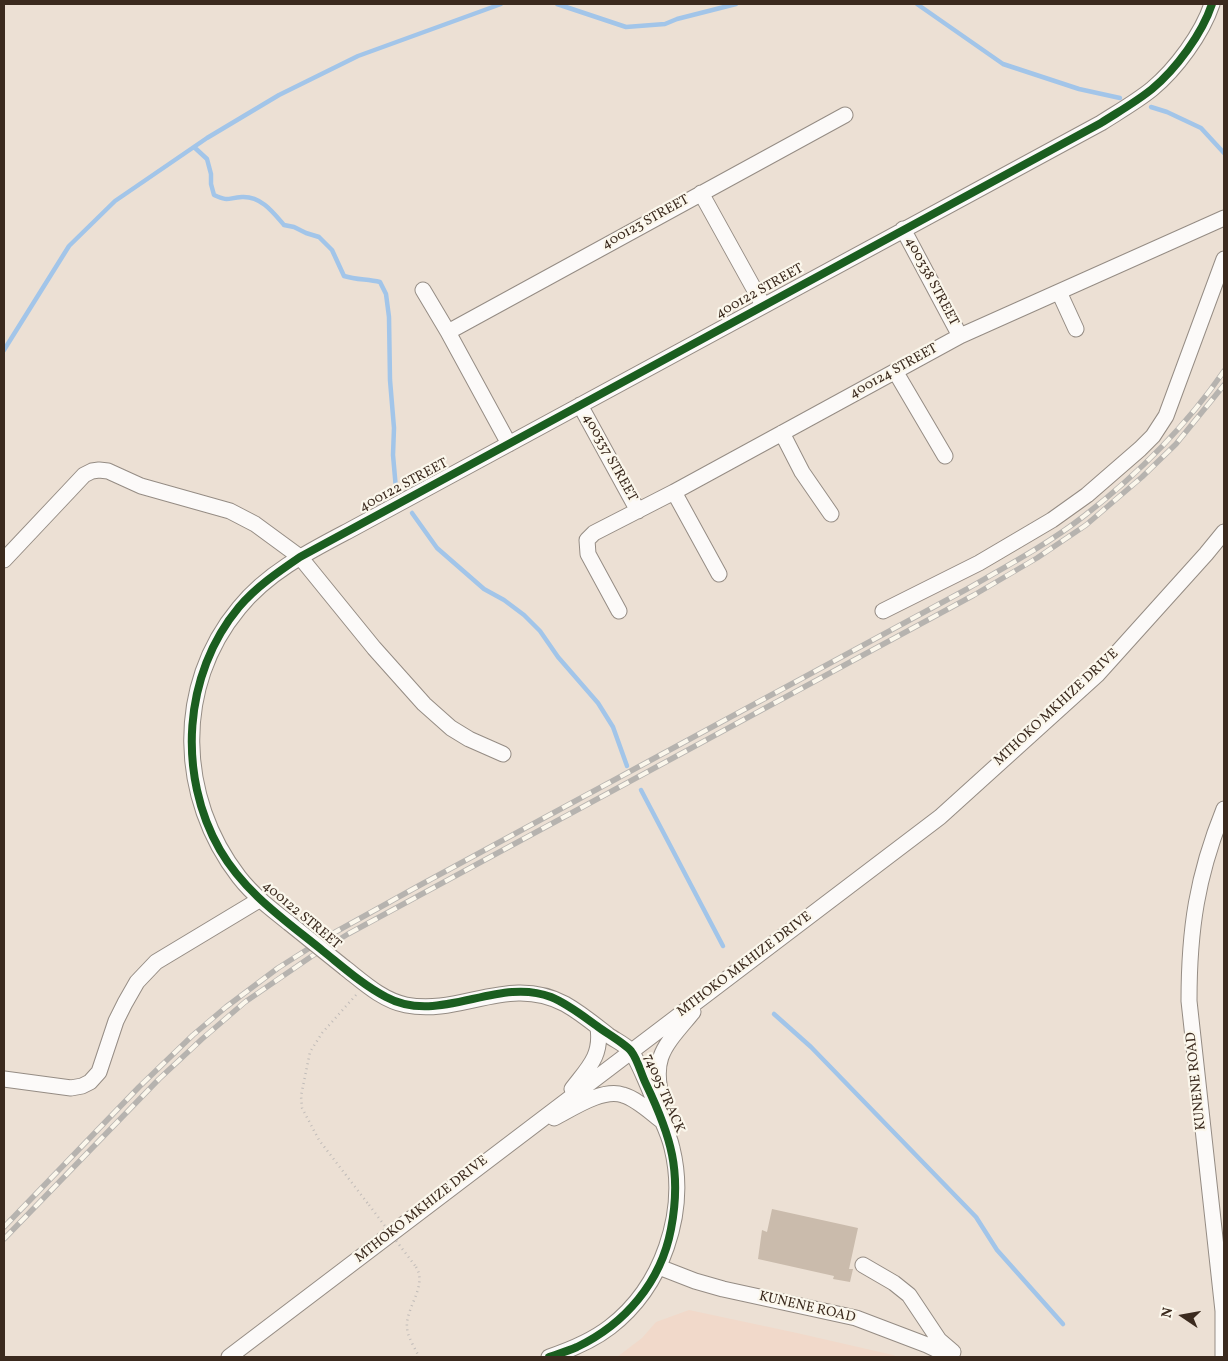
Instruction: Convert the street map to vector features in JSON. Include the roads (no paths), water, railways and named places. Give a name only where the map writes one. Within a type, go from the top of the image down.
[{"type":"street","name":"400122 STREET","points":[[630,1051],[566,1005],[550,996],[511,992],[441,1006],[405,1005],[389,999],[344,968],[259,900],[239,878],[207,825],[197,792],[192,761],[191,735],[194,709],[203,674],[223,630],[240,607],[261,585],[300,557],[1100,123],[1142,97],[1180,60],[1194,40],[1212,4]]},
{"type":"street","name":"400123 STREET","points":[[448,332],[845,115]]},
{"type":"street","points":[[701,193],[763,305]]},
{"type":"street","name":"400124 STREET","points":[[619,611],[588,554],[587,545],[590,536],[960,336],[1224,218]]},
{"type":"street","name":"400338 STREET","points":[[903,229],[960,336]]},
{"type":"street","points":[[882,610],[980,564],[1017,542],[1088,495],[1140,450],[1153,436],[1166,416],[1224,259]]},
{"type":"street","points":[[423,290],[448,332],[508,444]]},
{"type":"street","points":[[1059,292],[1076,329]]},
{"type":"street","points":[[895,371],[945,456]]},
{"type":"street","name":"400337 STREET","points":[[580,405],[638,511]]},
{"type":"street","points":[[782,433],[802,472],[831,514]]},
{"type":"street","points":[[4,560],[84,475],[92,471],[108,471],[141,486],[230,511],[255,524],[300,557],[374,648],[424,704],[451,728],[469,739],[503,754]]},
{"type":"street","points":[[674,492],[720,574]]},
{"type":"street","name":"MTHOKO MKHIZE DRIVE","points":[[229,1357],[520,1134],[940,817],[1097,675],[1224,532]]},
{"type":"street","name":"KUNENE ROAD","points":[[1223,1357],[1223,1311],[1201,1118],[1189,992],[1189,956],[1194,910],[1203,868],[1224,809]]},
{"type":"street","points":[[4,1078],[71,1088],[90,1082],[99,1072],[116,1021],[137,982],[156,962],[259,900]]},
{"type":"street","points":[[672,1147],[658,1085],[659,1059],[662,1050],[670,1039],[710,992]]},
{"type":"street","points":[[558,1106],[597,1054],[600,1038],[598,1028]]},
{"type":"street","name":"74095 TRACK","points":[[549,1357],[576,1347],[608,1329],[627,1313],[646,1291],[659,1267],[668,1244],[675,1210],[675,1169],[672,1147],[663,1122],[630,1051]]},
{"type":"street","points":[[520,1134],[593,1098],[613,1093],[633,1100],[663,1122]]},
{"type":"street","points":[[863,1265],[909,1294],[939,1340],[960,1357]]},
{"type":"street","name":"KUNENE ROAD","points":[[659,1267],[695,1281],[724,1289],[856,1318],[927,1345],[952,1357]]},
{"type":"waterway","points":[[4,350],[69,246],[115,201],[207,138],[279,95],[358,56],[501,4]]},
{"type":"waterway","points":[[557,4],[626,27],[665,24],[677,19],[736,4]]},
{"type":"waterway","points":[[917,4],[1003,64],[1079,89],[1120,98]]},
{"type":"waterway","points":[[1151,107],[1167,112],[1201,128],[1224,153]]},
{"type":"waterway","points":[[194,147],[207,159],[214,195],[225,199],[249,197],[261,202],[284,225],[319,237],[332,250],[344,276],[380,282],[386,294],[389,317],[390,380],[394,428],[393,455],[396,489]]},
{"type":"waterway","points":[[412,513],[437,548],[484,589],[504,600],[524,615],[540,631],[558,657],[598,703],[613,727],[627,766]]},
{"type":"waterway","points":[[641,790],[723,946]]},
{"type":"waterway","points":[[774,1014],[811,1047],[976,1217],[997,1250],[1063,1324]]},
{"type":"railway","points":[[4,1227],[139,1087],[193,1035],[226,1007],[278,968],[330,935],[422,884],[967,589],[1042,545],[1084,516],[1142,467],[1194,411],[1224,371]]},
{"type":"railway","points":[[4,1239],[159,1079],[245,1002],[348,934],[974,595],[1037,558],[1086,525],[1142,477],[1176,444],[1224,385]]}]
